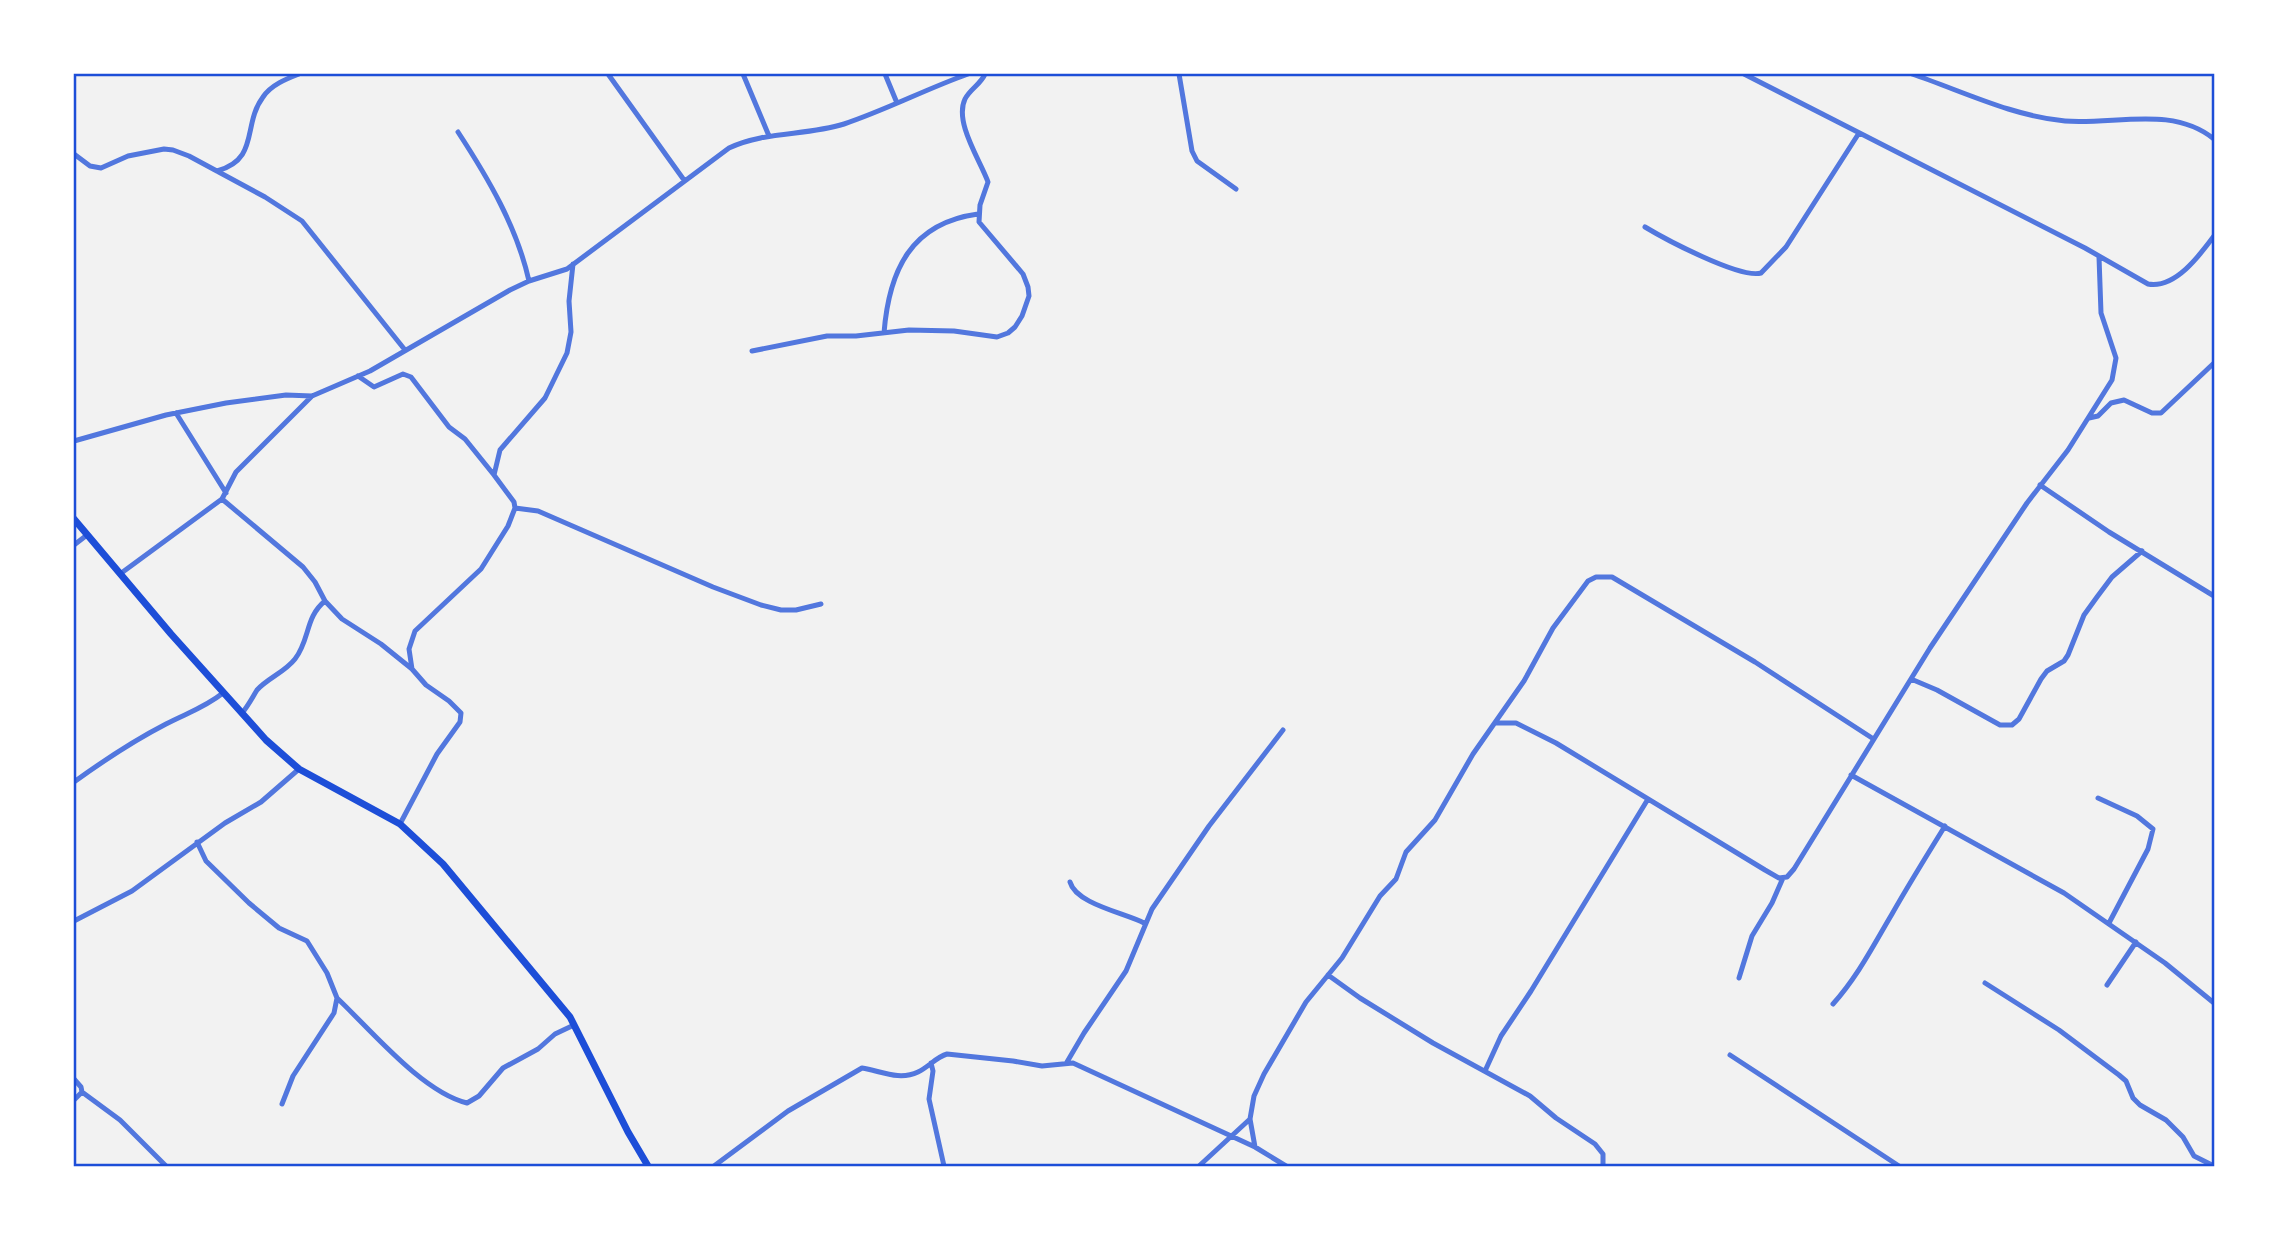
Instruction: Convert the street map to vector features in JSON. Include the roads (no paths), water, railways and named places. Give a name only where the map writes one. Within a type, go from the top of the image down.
[{"type":"main road","points":[[74,519],[266,740],[299,769],[400,824],[443,864],[573,1024],[648,1167]]},
{"type":"street","points":[[217,171],[240,159],[247,146],[261,98],[274,86],[299,74]]},
{"type":"street","points":[[608,74],[684,180]]},
{"type":"street","points":[[743,74],[769,136]]},
{"type":"street","points":[[885,74],[897,103]]},
{"type":"street","points":[[120,574],[222,499],[236,472],[312,396],[358,376],[529,281],[544,278],[573,264],[729,148],[769,136],[826,128],[968,74]]},
{"type":"street","points":[[752,351],[827,337],[936,330],[997,337],[1015,327],[1029,296],[1028,286],[1023,274],[985,232],[978,214],[988,182],[971,147],[962,111],[966,96],[978,86],[985,74]]},
{"type":"street","points":[[1179,74],[1192,151],[1197,161],[1236,189]]},
{"type":"street","points":[[1744,74],[2138,279],[2159,286],[2176,276],[2198,256],[2214,236]]},
{"type":"street","points":[[1912,74],[1997,106],[2065,121],[2171,119],[2200,128],[2214,139]]},
{"type":"street","points":[[458,132],[477,160],[512,228],[529,281]]},
{"type":"street","points":[[1644,227],[1688,251],[1748,274],[1761,273],[1786,247],[1859,133]]},
{"type":"street","points":[[74,153],[90,166],[101,168],[128,156],[164,149],[189,156],[265,197],[302,221],[405,350]]},
{"type":"street","points":[[884,333],[886,306],[910,247],[920,237],[950,219],[978,214]]},
{"type":"street","points":[[1739,978],[1752,936],[1773,903],[1783,878],[1794,869],[1872,738],[1930,648],[2106,392],[2116,366],[2116,358],[2101,313],[2099,257]]},
{"type":"street","points":[[494,475],[500,450],[545,398],[567,353],[571,332],[569,301],[573,264]]},
{"type":"street","points":[[2089,418],[2098,415],[2111,403],[2124,400],[2152,413],[2161,413],[2214,363]]},
{"type":"street","points":[[358,376],[374,387],[403,374],[411,377],[449,427],[465,439],[494,475],[515,508],[508,526],[481,569],[415,631],[409,649],[411,669]]},
{"type":"street","points":[[74,441],[176,413],[286,395],[312,396]]},
{"type":"street","points":[[176,413],[226,493]]},
{"type":"street","points":[[2040,485],[2109,533],[2214,596]]},
{"type":"street","points":[[222,499],[303,566],[325,601],[342,619],[380,644],[461,713],[460,722],[437,754],[400,824]]},
{"type":"street","points":[[515,508],[538,511],[713,587],[780,610],[796,610],[821,604]]},
{"type":"street","points":[[74,545],[87,535]]},
{"type":"street","points":[[1911,679],[2000,724],[2012,725],[2019,719],[2047,671],[2064,661],[2084,615],[2097,597],[2112,577],[2142,551]]},
{"type":"street","points":[[1255,1147],[1250,1119],[1254,1096],[1306,1002],[1342,958],[1380,896],[1396,879],[1406,852],[1435,820],[1472,754],[1524,681],[1553,628],[1588,581],[1605,576],[1612,577],[1675,613],[1872,738]]},
{"type":"street","points":[[242,713],[257,690],[294,661],[303,646],[310,619],[325,601]]},
{"type":"street","points":[[74,782],[114,754],[166,724],[206,706],[223,693]]},
{"type":"street","points":[[1496,723],[1510,721],[1536,733],[1592,764],[1765,870],[1783,878]]},
{"type":"street","points":[[1067,1062],[1126,971],[1139,944],[1144,923],[1209,826],[1283,730]]},
{"type":"street","points":[[74,921],[132,891],[197,842],[261,802],[299,769]]},
{"type":"street","points":[[1852,775],[2064,893],[2136,942],[2214,1003]]},
{"type":"street","points":[[2098,798],[2137,816],[2153,829],[2144,859],[2109,923]]},
{"type":"street","points":[[1485,1071],[1501,1036],[1648,799]]},
{"type":"street","points":[[1833,1004],[1850,986],[1868,959],[1945,826]]},
{"type":"street","points":[[197,842],[206,861],[249,903],[279,928],[307,942],[327,973],[337,999],[421,1077],[451,1097],[467,1103],[472,1102],[503,1068],[538,1049],[555,1034],[573,1024]]},
{"type":"street","points":[[1070,882],[1073,890],[1089,901],[1144,923]]},
{"type":"street","points":[[2107,985],[2136,942]]},
{"type":"street","points":[[1328,975],[1418,1034],[1530,1096],[1556,1118],[1595,1144],[1603,1154],[1603,1167]]},
{"type":"street","points":[[1985,983],[2059,1030],[2119,1074],[2140,1105],[2166,1120],[2183,1137],[2194,1156],[2214,1166]]},
{"type":"street","points":[[282,1104],[304,1057],[334,1013],[337,999]]},
{"type":"street","points":[[714,1167],[788,1111],[852,1073],[862,1069],[888,1075],[906,1075],[919,1072],[947,1054],[1013,1060],[1042,1066],[1056,1066],[1067,1062],[1082,1066],[1255,1147],[1286,1167]]},
{"type":"street","points":[[1730,1055],[1899,1167]]},
{"type":"street","points":[[931,1063],[933,1071],[929,1099],[944,1167]]},
{"type":"street","points":[[74,1079],[82,1092],[120,1120],[166,1167]]},
{"type":"street","points":[[74,1100],[82,1092]]},
{"type":"street","points":[[1199,1167],[1250,1119]]}]
